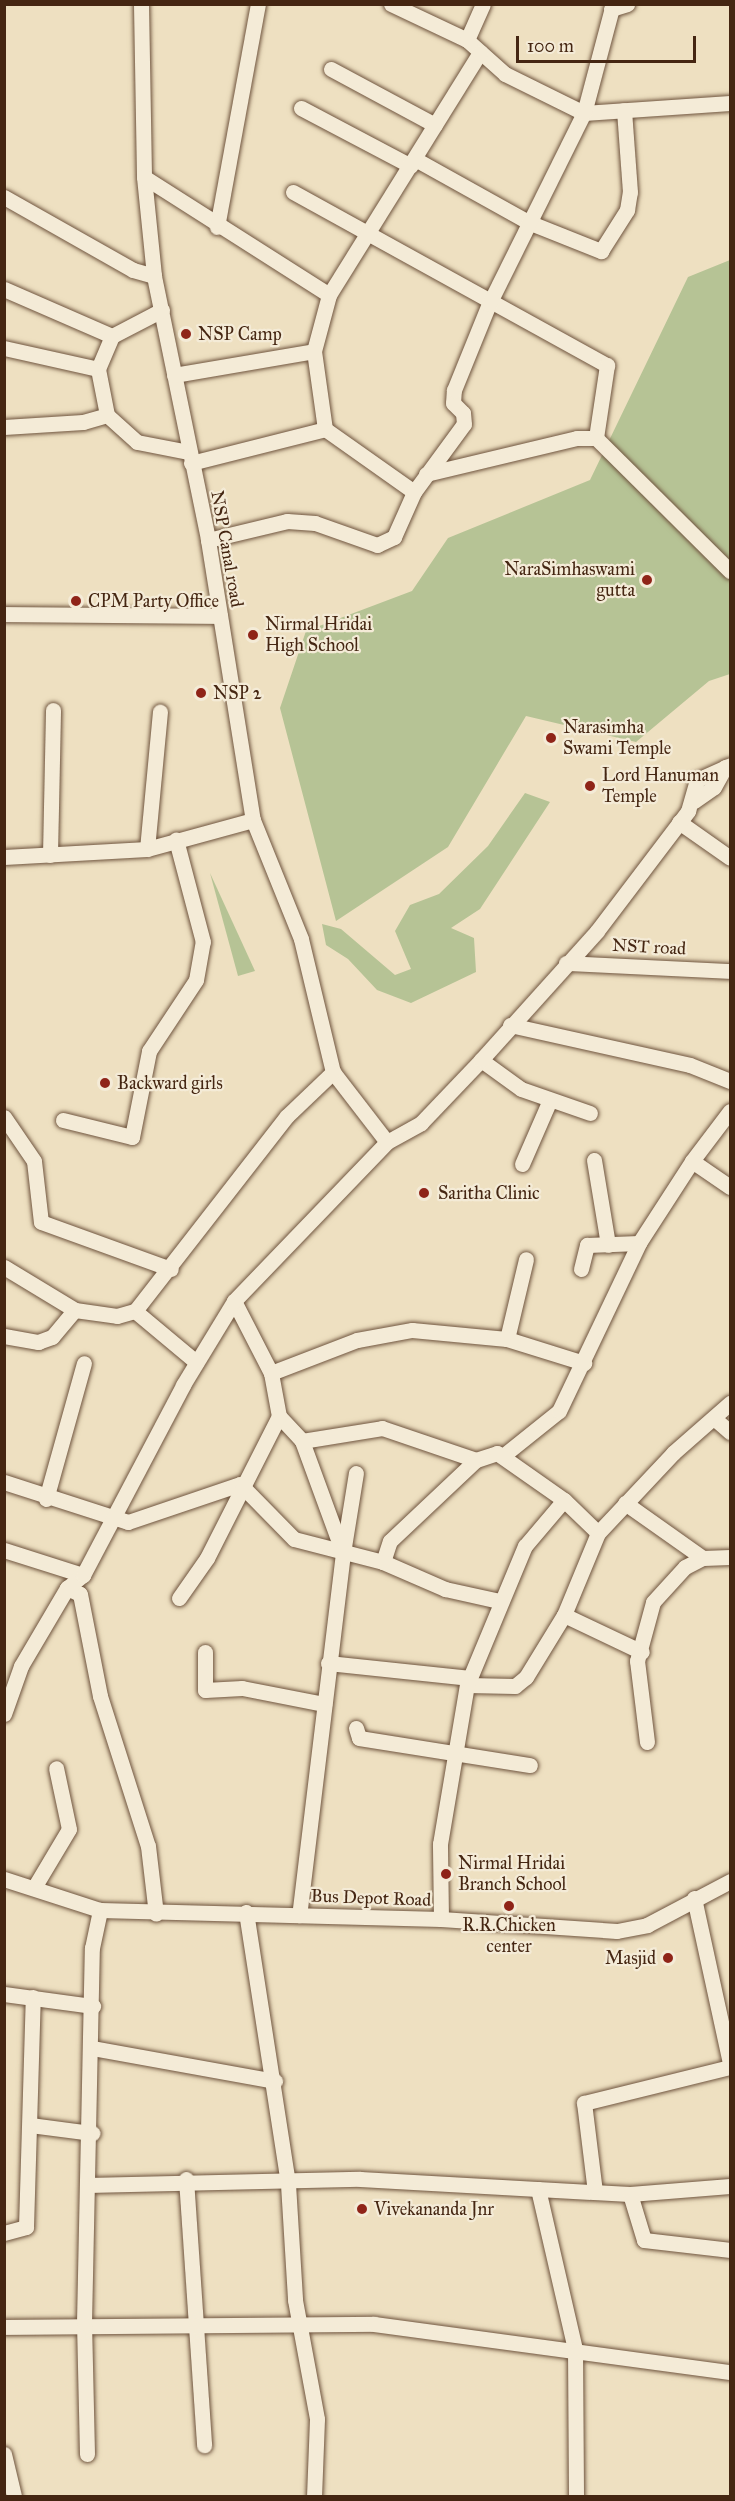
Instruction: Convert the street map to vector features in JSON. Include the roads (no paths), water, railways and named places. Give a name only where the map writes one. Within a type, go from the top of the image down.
[{"type":"street","name":"NSP Canal road","points":[[141,4],[144,177],[154,276],[208,540],[253,820],[301,939],[333,1072],[387,1142]]},
{"type":"street","points":[[217,227],[258,4]]},
{"type":"street","points":[[391,4],[467,40],[505,75],[584,113],[730,103]]},
{"type":"street","points":[[467,40],[483,4]]},
{"type":"street","points":[[208,540],[287,521],[315,523],[387,544],[414,492],[464,424],[452,398],[489,304],[584,113],[612,7],[627,4]]},
{"type":"street","points":[[414,492],[325,429],[314,351],[329,295],[369,236],[480,52]]},
{"type":"street","points":[[331,69],[435,125]]},
{"type":"street","points":[[301,108],[528,222],[596,251],[605,247],[630,192],[624,110]]},
{"type":"street","points":[[144,177],[217,227],[329,295]]},
{"type":"street","points":[[293,192],[489,304],[607,365],[596,438]]},
{"type":"street","points":[[4,197],[133,270],[154,276]]},
{"type":"street","points":[[4,289],[112,336]]},
{"type":"street","points":[[162,310],[112,336],[98,369],[107,415],[137,442],[190,458],[325,429]]},
{"type":"street","points":[[4,348],[98,369]]},
{"type":"street","points":[[174,375],[314,351]]},
{"type":"street","points":[[4,426],[83,422],[107,415]]},
{"type":"street","points":[[426,474],[577,438],[596,438],[730,571]]},
{"type":"street","points":[[4,614],[220,616]]},
{"type":"street","points":[[50,855],[53,710]]},
{"type":"street","points":[[147,849],[160,712]]},
{"type":"street","points":[[4,1714],[21,1666],[67,1588],[83,1575],[110,1519],[196,1362],[234,1301],[387,1142],[421,1123],[481,1060],[510,1025],[597,931],[694,801],[697,780],[728,766]]},
{"type":"street","points":[[4,857],[147,849],[253,820]]},
{"type":"street","points":[[679,822],[730,854]]},
{"type":"street","points":[[63,1120],[132,1137],[150,1051],[196,980],[203,942],[176,840]]},
{"type":"street","name":"NST road","points":[[566,963],[730,971]]},
{"type":"street","points":[[510,1025],[690,1065],[730,1081]]},
{"type":"street","points":[[481,1060],[521,1089],[590,1113]]},
{"type":"street","points":[[4,1268],[75,1310],[117,1316],[135,1311],[171,1269],[287,1116],[333,1072]]},
{"type":"street","points":[[522,1164],[550,1100]]},
{"type":"street","points":[[302,1441],[382,1428],[476,1460],[504,1455],[559,1411],[584,1363],[639,1243],[692,1161],[730,1111]]},
{"type":"street","points":[[4,1117],[34,1161],[41,1222],[171,1269]]},
{"type":"street","points":[[594,1160],[608,1245]]},
{"type":"street","points":[[692,1161],[730,1186]]},
{"type":"street","points":[[581,1269],[587,1245],[639,1243]]},
{"type":"street","points":[[507,1339],[526,1259]]},
{"type":"street","points":[[234,1301],[271,1373],[279,1416],[302,1441],[343,1553]]},
{"type":"street","points":[[4,1336],[39,1342],[52,1337],[75,1310]]},
{"type":"street","points":[[135,1311],[196,1362]]},
{"type":"street","points":[[271,1373],[387,1334],[412,1330],[507,1339],[584,1363]]},
{"type":"street","points":[[46,1498],[84,1363]]},
{"type":"street","points":[[328,1663],[515,1686],[564,1615],[598,1533],[625,1503],[730,1403]]},
{"type":"street","points":[[179,1598],[207,1558],[240,1484],[279,1416]]},
{"type":"street","points":[[715,1419],[730,1432]]},
{"type":"street","points":[[504,1455],[564,1500],[598,1533]]},
{"type":"street","points":[[383,1562],[390,1541],[476,1460]]},
{"type":"street","points":[[299,1915],[328,1663],[356,1473]]},
{"type":"street","points":[[4,1482],[110,1519],[128,1522],[240,1484]]},
{"type":"street","points":[[240,1484],[294,1539],[383,1562],[445,1589],[499,1600]]},
{"type":"street","points":[[441,1919],[440,1844],[469,1682],[499,1600],[525,1546],[564,1500]]},
{"type":"street","points":[[625,1503],[702,1558]]},
{"type":"street","points":[[4,1550],[83,1575]]},
{"type":"street","points":[[647,1742],[638,1678],[653,1602],[685,1567],[702,1558],[730,1557]]},
{"type":"street","points":[[67,1588],[80,1594],[100,1696],[148,1846],[156,1914]]},
{"type":"street","points":[[564,1615],[642,1652]]},
{"type":"street","points":[[205,1652],[205,1690],[242,1688],[324,1704]]},
{"type":"street","points":[[356,1728],[359,1738],[454,1756],[531,1765]]},
{"type":"street","points":[[35,1886],[69,1829],[56,1768]]},
{"type":"street","name":"Bus Depot Road","points":[[4,1879],[35,1886],[100,1910],[156,1914],[246,1912],[441,1919],[617,1931],[647,1925],[694,1898],[730,1881]]},
{"type":"street","points":[[694,1898],[730,2062]]},
{"type":"street","points":[[87,2454],[84,2323],[87,2184],[92,2133],[92,1948],[100,1910]]},
{"type":"street","points":[[246,1912],[275,2081],[288,2184],[300,2325],[317,2419],[314,2496]]},
{"type":"street","points":[[4,1994],[93,2006]]},
{"type":"street","points":[[4,2233],[27,2227],[33,1998]]},
{"type":"street","points":[[93,2048],[275,2081]]},
{"type":"street","points":[[595,2192],[584,2103],[730,2067]]},
{"type":"street","points":[[30,2125],[92,2133]]},
{"type":"street","points":[[87,2184],[186,2179],[288,2184],[360,2179],[630,2194],[730,2186]]},
{"type":"street","points":[[186,2179],[194,2325],[204,2445]]},
{"type":"street","points":[[538,2189],[575,2349],[576,2496]]},
{"type":"street","points":[[630,2194],[644,2240],[730,2250]]},
{"type":"street","points":[[4,2327],[84,2323],[374,2324],[575,2349],[730,2372]]},
{"type":"street","points":[[4,2454],[14,2496]]},
{"type":"place","name":"NSP Camp","points":[[186,334]]},
{"type":"place","name":"NaraSimhaswami gutta","points":[[647,580]]},
{"type":"place","name":"CPM Party Office","points":[[76,601]]},
{"type":"place","name":"Nirmal Hridai High School","points":[[253,635]]},
{"type":"place","name":"NSP 2","points":[[201,693]]},
{"type":"place","name":"Narasimha Swami Temple","points":[[551,738]]},
{"type":"place","name":"Lord Hanuman Temple","points":[[590,786]]},
{"type":"place","name":"Backward girls","points":[[105,1083]]},
{"type":"place","name":"Saritha Clinic","points":[[424,1193]]},
{"type":"place","name":"Nirmal Hridai Branch School","points":[[446,1874]]},
{"type":"place","name":"R.R.Chicken center","points":[[509,1906]]},
{"type":"place","name":"Masjid","points":[[668,1958]]},
{"type":"place","name":"Vivekananda Jnr","points":[[362,2209]]}]
